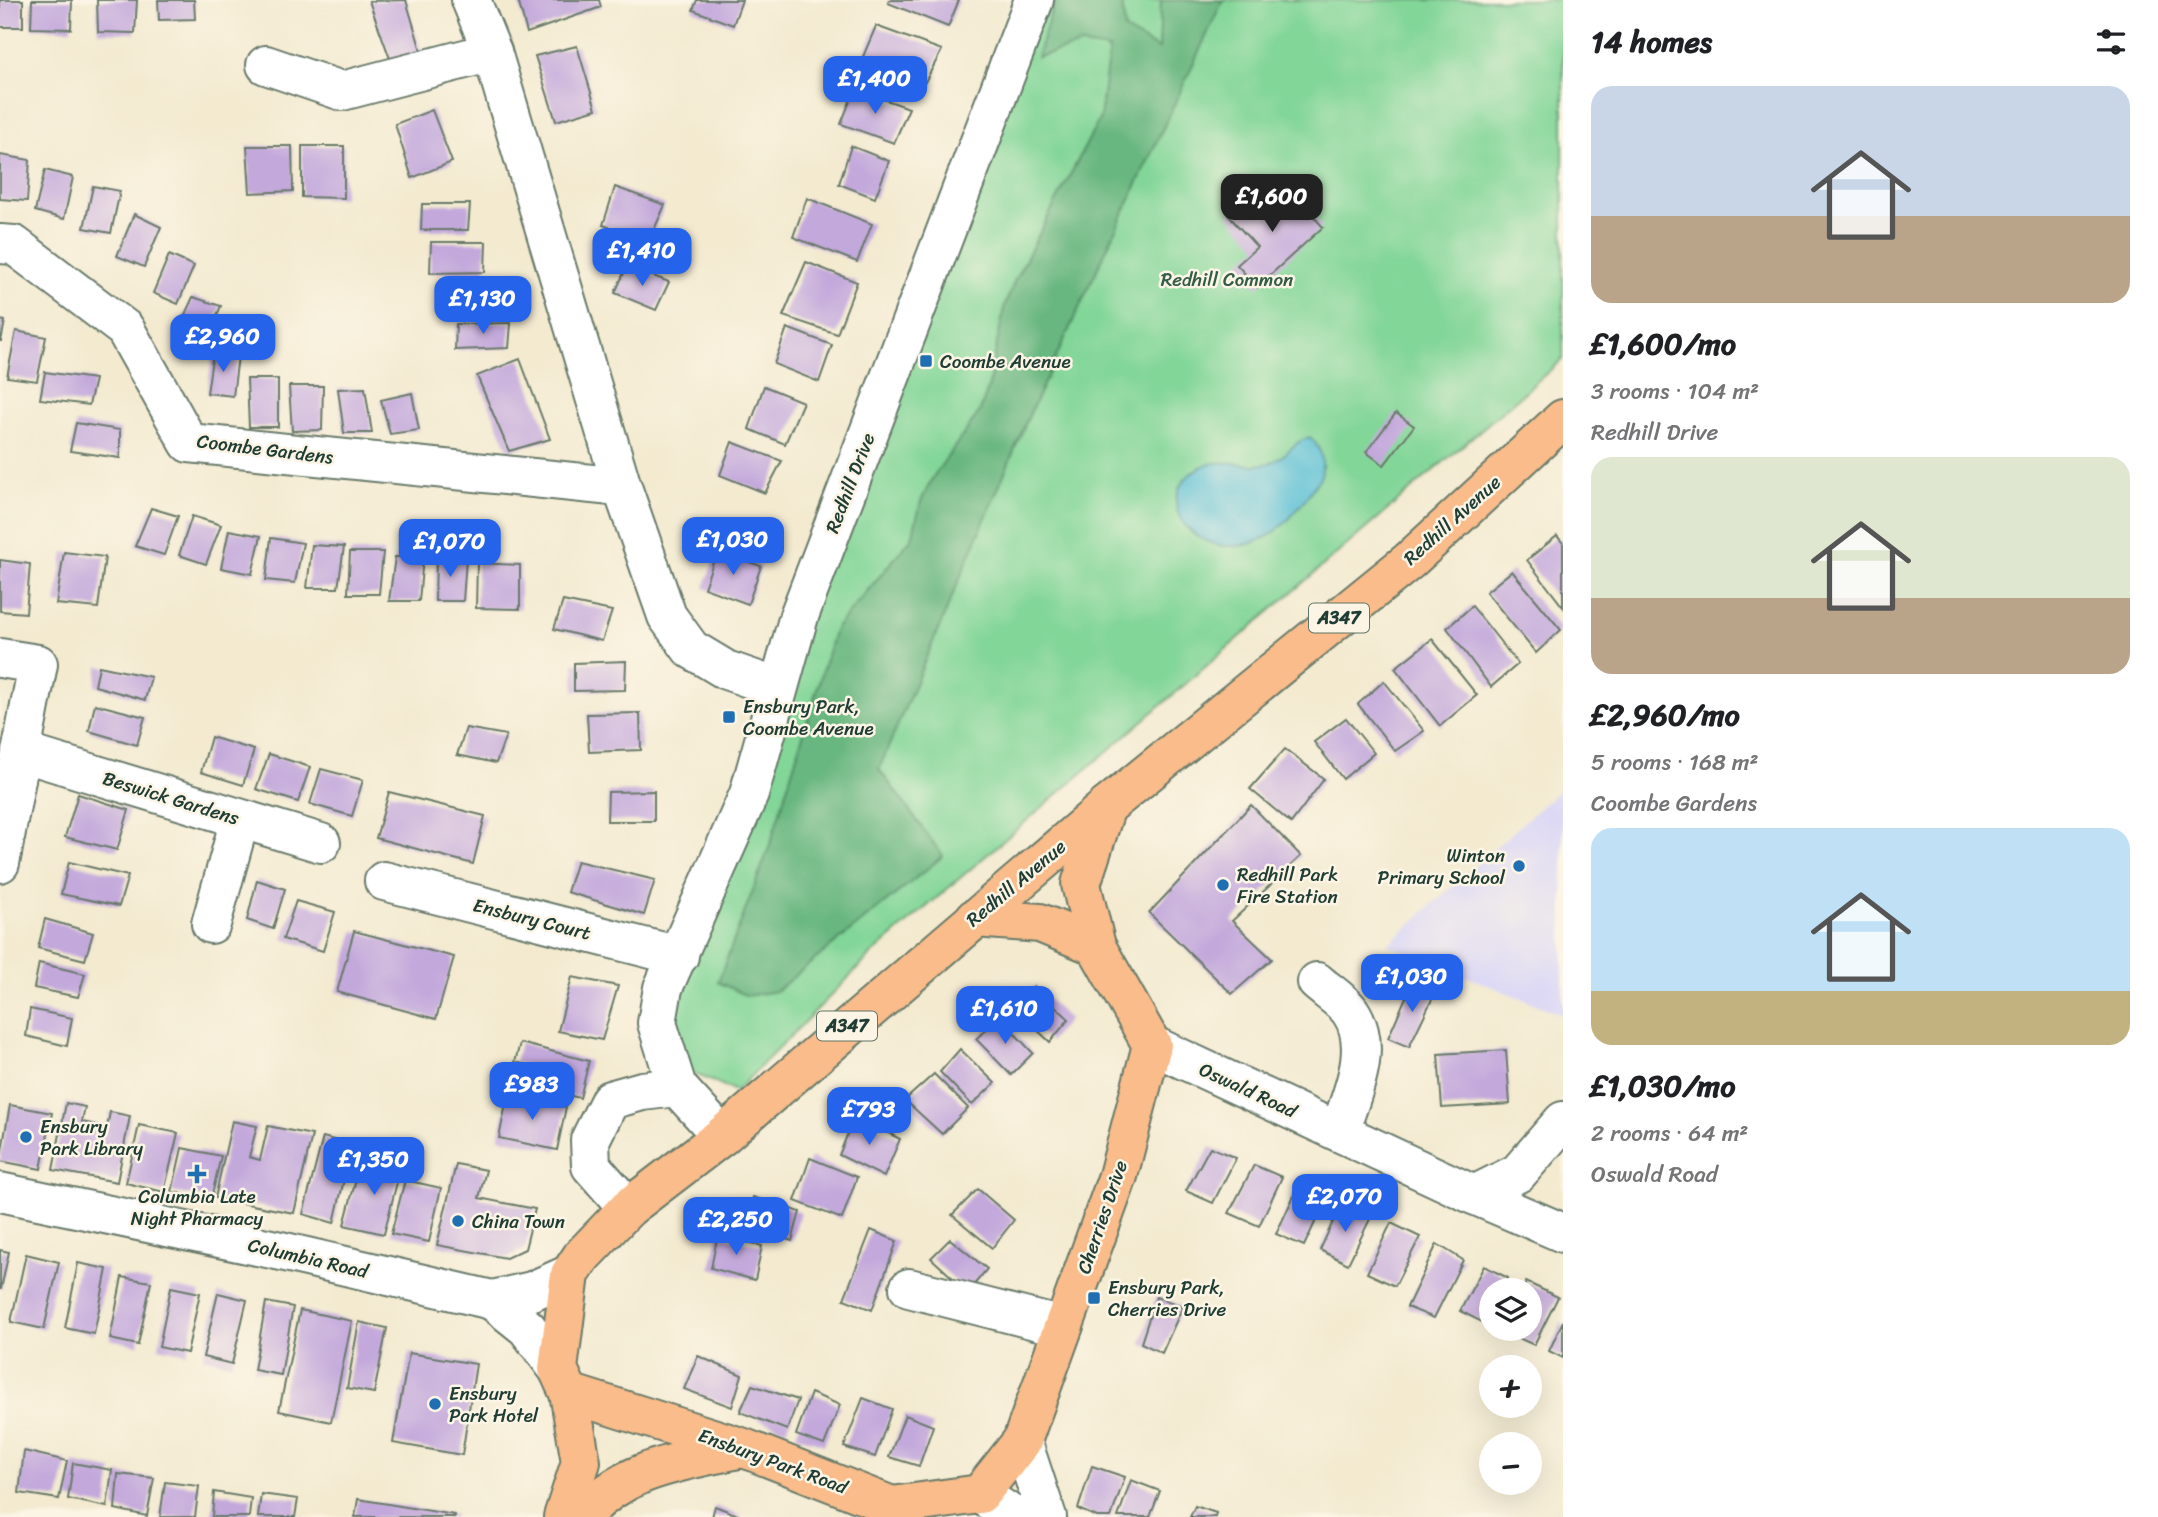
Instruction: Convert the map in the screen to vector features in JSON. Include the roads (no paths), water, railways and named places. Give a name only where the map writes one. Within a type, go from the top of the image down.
[{"type":"main road","name":"Redhill Avenue","points":[[570,1274],[582,1256],[628,1208],[722,1136],[1106,807],[1409,561],[1563,419]]},
{"type":"main road","points":[[1106,807],[1081,884],[1096,946],[1152,1045]]},
{"type":"main road","points":[[975,918],[1040,923],[1096,946]]},
{"type":"main road","name":"Cherries Drive","points":[[980,1494],[1022,1441],[1118,1176],[1152,1045]]},
{"type":"main road","points":[[563,1517],[581,1462],[563,1381],[570,1274]]},
{"type":"main road","name":"Ensbury Park Road","points":[[563,1381],[892,1506],[980,1494]]},
{"type":"main road","points":[[582,1517],[597,1498],[641,1472],[744,1448]]},
{"type":"street","points":[[471,0],[492,52],[622,487],[667,616],[691,649],[726,670],[778,688]]},
{"type":"street","name":"Redhill Drive","points":[[722,1136],[677,1087],[657,1023],[663,988],[748,794],[799,616],[1034,0]]},
{"type":"street","points":[[265,65],[342,91],[492,52]]},
{"type":"street","name":"Coombe Gardens","points":[[0,244],[15,245],[125,329],[189,443],[622,487]]},
{"type":"street","points":[[0,658],[38,664],[0,863]]},
{"type":"street","name":"Beswick Gardens","points":[[22,752],[321,843]]},
{"type":"street","points":[[211,924],[240,819]]},
{"type":"street","name":"Ensbury Court","points":[[384,881],[679,956]]},
{"type":"street","points":[[1317,982],[1350,1011],[1362,1037],[1358,1072],[1339,1132]]},
{"type":"street","name":"Oswald Road","points":[[1152,1045],[1474,1195],[1563,1233]]},
{"type":"street","points":[[628,1208],[591,1166],[590,1140],[610,1100],[642,1091],[677,1087]]},
{"type":"street","points":[[1474,1195],[1518,1173],[1563,1121]]},
{"type":"street","name":"Columbia Road","points":[[0,1192],[281,1251],[492,1300],[527,1328],[563,1381]]},
{"type":"street","name":"Columbia Road","points":[[492,1300],[532,1291],[570,1274]]},
{"type":"street","points":[[909,1288],[1063,1327]]},
{"type":"street","points":[[1022,1441],[1046,1517]]},
{"type":"street","points":[[980,1494],[1015,1517]]},
{"type":"water","points":[[1310,437],[1321,455],[1321,476],[1294,514],[1268,537],[1235,546],[1215,544],[1197,536],[1184,525],[1177,510],[1177,495],[1184,480],[1201,467],[1218,463],[1270,463]]},
{"type":"place","name":"Coombe Avenue","points":[[926,361]]},
{"type":"place","name":"Ensbury Park, Coombe Avenue","points":[[729,717]]},
{"type":"place","name":"Winton Primary School","points":[[1519,866]]},
{"type":"place","name":"Redhill Park Fire Station","points":[[1223,885]]},
{"type":"place","name":"Ensbury Park Library","points":[[26,1137]]},
{"type":"place","name":"Columbia Late Night Pharmacy","points":[[197,1174]]},
{"type":"place","name":"China Town","points":[[458,1221]]},
{"type":"place","name":"Ensbury Park, Cherries Drive","points":[[1094,1298]]},
{"type":"place","name":"Ensbury Park Hotel","points":[[435,1404]]},
{"type":"park label","name":"Redhill Common","points":[[1227,279]]}]
